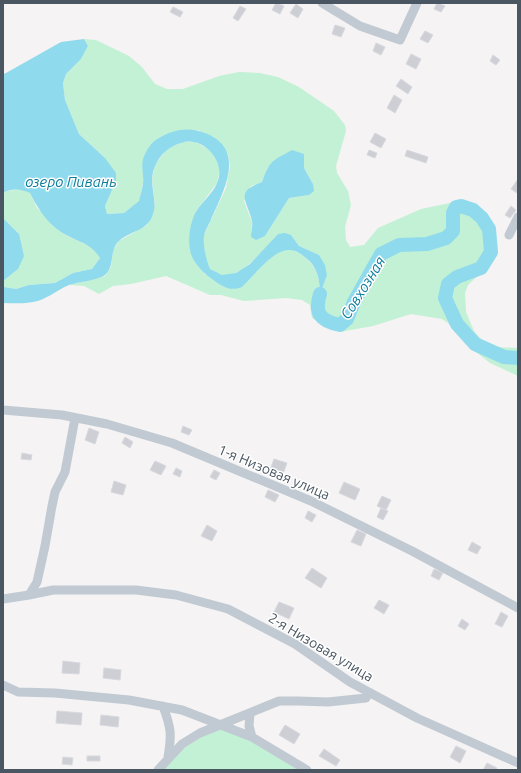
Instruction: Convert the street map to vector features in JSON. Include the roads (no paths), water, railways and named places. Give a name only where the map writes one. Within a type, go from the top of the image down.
[{"type":"street","points":[[322,3],[360,26],[400,40],[417,3]]},
{"type":"street","points":[[509,235],[518,217]]},
{"type":"street","name":"1-я Низовая улица","points":[[3,410],[62,415],[117,426],[172,444],[311,502],[412,551],[518,608]]},
{"type":"street","points":[[29,594],[37,582],[55,492],[65,472],[75,418]]},
{"type":"street","name":"2-я Низовая улица","points":[[3,599],[53,590],[136,590],[176,595],[228,609],[295,644],[350,682],[417,718],[518,763]]},
{"type":"street","points":[[3,685],[18,692],[55,693],[129,700],[182,710],[252,737],[307,770]]},
{"type":"street","points":[[158,770],[168,757],[182,744],[200,733],[279,701],[298,700],[328,702],[366,698],[369,692]]},
{"type":"street","points":[[163,706],[171,729],[171,742],[168,757]]},
{"type":"street","points":[[250,714],[249,726],[252,737]]},
{"type":"water","name":"озеро Пивань","points":[[84,39],[88,46],[81,59],[66,74],[63,83],[65,100],[79,134],[105,158],[116,173],[116,181],[105,206],[107,214],[124,213],[139,201],[143,184],[143,159],[147,150],[156,139],[182,130],[193,130],[205,133],[218,140],[225,149],[229,159],[229,170],[226,182],[204,236],[205,253],[210,269],[222,275],[236,273],[250,264],[278,234],[285,233],[291,235],[299,246],[319,255],[325,265],[327,275],[320,294],[318,279],[313,265],[302,255],[292,250],[277,254],[264,264],[242,287],[233,289],[222,286],[209,277],[200,268],[194,261],[191,254],[189,237],[191,225],[197,210],[217,183],[219,167],[216,159],[205,147],[197,143],[189,142],[181,143],[169,148],[160,157],[155,167],[152,180],[154,202],[153,214],[143,228],[119,241],[114,249],[109,270],[106,274],[94,279],[69,285],[38,301],[26,303],[3,303],[3,283],[4,287],[16,289],[29,285],[55,283],[73,273],[92,269],[100,258],[93,249],[86,244],[68,236],[50,223],[37,206],[30,193],[10,190],[3,193],[3,74],[61,42]]},
{"type":"water","points":[[292,150],[304,154],[304,168],[313,184],[314,191],[309,195],[289,198],[265,236],[256,240],[251,237],[252,221],[246,202],[245,193],[248,189],[262,182],[267,169],[272,162]]},
{"type":"water","name":"озеро Пивань","points":[[3,218],[19,234],[24,256],[18,269],[3,281]]},
{"type":"waterway","name":"Совхозная","points":[[320,294],[318,301],[318,311],[320,315],[328,321],[340,325],[347,319],[354,302],[381,254],[399,245],[427,244],[446,238],[453,231],[453,213],[456,207],[461,206],[473,210],[482,218],[489,229],[491,252],[481,268],[457,277],[448,284],[445,298],[457,324],[475,344],[504,357],[518,358]]}]
